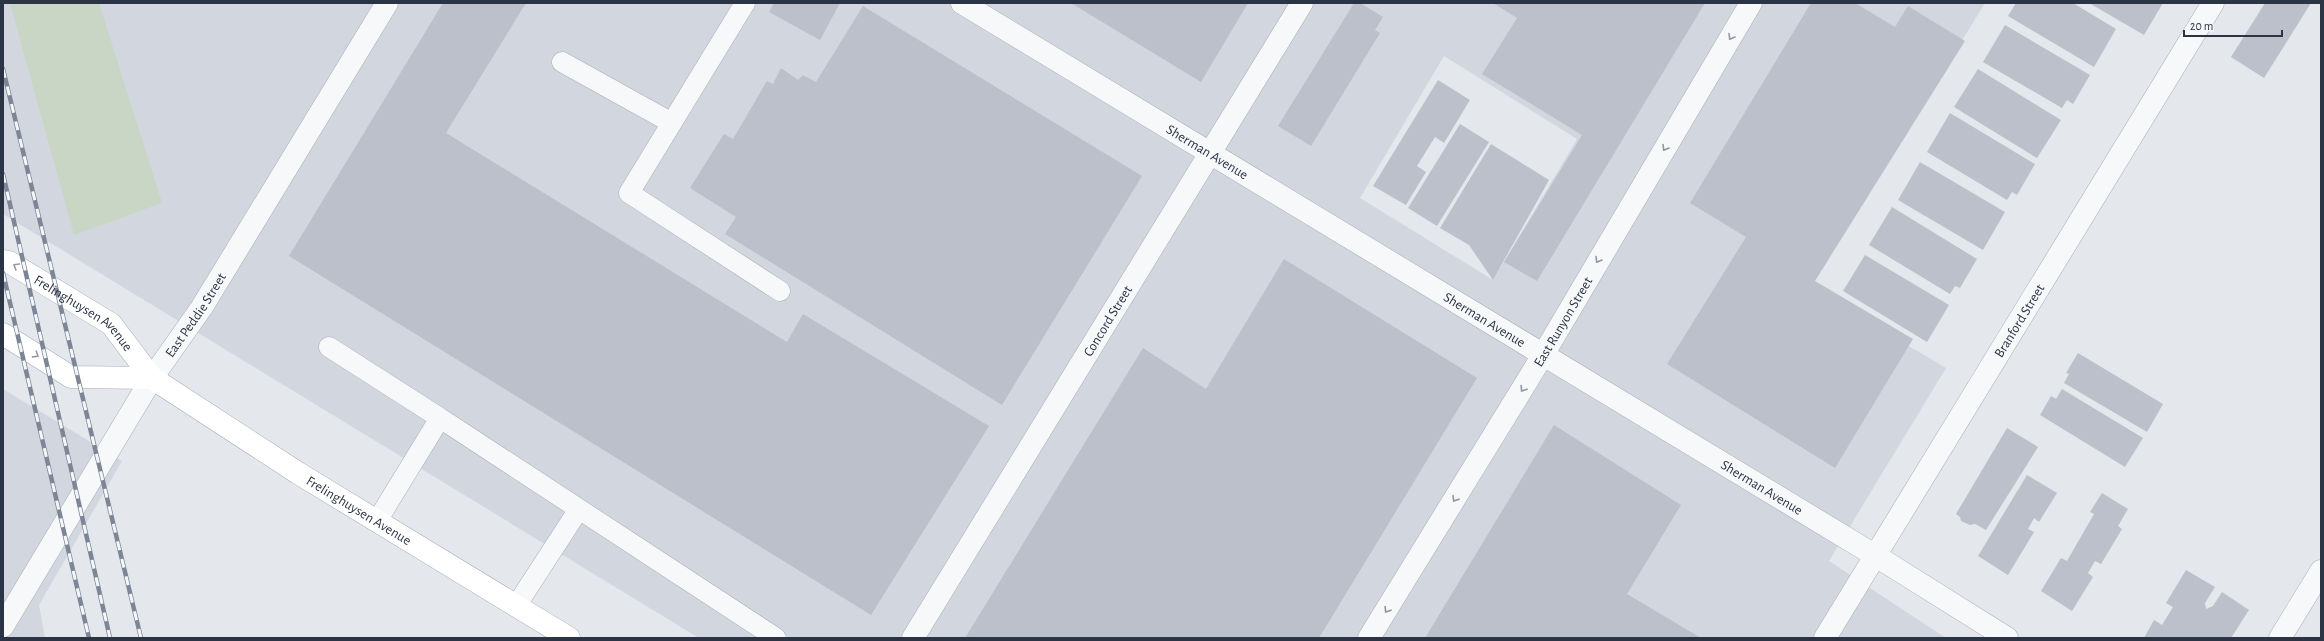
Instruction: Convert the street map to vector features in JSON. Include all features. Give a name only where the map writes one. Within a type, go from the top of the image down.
[{"type":"main road","name":"Frelinghuysen Avenue","points":[[3,261],[9,262],[111,324],[152,378],[298,473],[569,638]]},
{"type":"main road","name":"Frelinghuysen Avenue","points":[[3,334],[71,377],[152,378]]},
{"type":"street","name":"East Peddie Street","points":[[3,626],[152,378],[202,307],[387,3]]},
{"type":"street","name":"Sherman Avenue","points":[[962,3],[1876,556],[2007,638]]},
{"type":"street","name":"Concord Street","points":[[913,638],[1302,3]]},
{"type":"street","name":"East Runyon Street","points":[[1369,638],[1544,355],[1751,3]]},
{"type":"street","name":"Branford Street","points":[[1825,638],[2213,3]]},
{"type":"street","points":[[2280,638],[2321,571]]},
{"type":"lane","points":[[745,3],[629,193],[780,291]]},
{"type":"lane","points":[[562,62],[672,123]]},
{"type":"lane","points":[[329,347],[776,638]]},
{"type":"lane","points":[[377,521],[440,418]]},
{"type":"lane","points":[[516,606],[580,509]]},
{"type":"shaded area","points":[[3,3],[1985,3],[1810,288],[1946,368],[1829,561],[1946,638],[699,638],[3,214]],"holes":[[[1444,56],[1577,139],[1493,280],[1360,198]]]},
{"type":"shaded area","points":[[3,389],[122,461],[39,605],[45,638],[3,638]]},
{"type":"green space","points":[[10,3],[99,3],[162,203],[74,235]]},
{"type":"building","points":[[443,3],[526,3],[446,133],[787,342],[803,314],[989,426],[871,615],[289,256]]},
{"type":"building","points":[[774,3],[840,3],[820,40],[769,12]]},
{"type":"building","points":[[1071,3],[1248,3],[1201,82]]},
{"type":"building","points":[[1354,3],[1360,3],[1383,17],[1375,30],[1380,33],[1311,146],[1278,126]]},
{"type":"building","points":[[1493,3],[1705,3],[1537,281],[1504,262],[1582,135],[1482,74],[1517,18]]},
{"type":"building","points":[[1811,3],[1855,3],[1895,27],[1908,6],[1965,41],[1815,281],[1913,339],[1835,468],[1667,364],[1746,237],[1690,203]]},
{"type":"building","points":[[2016,3],[2073,3],[2116,29],[2094,67],[2008,16]]},
{"type":"building","points":[[2089,3],[2163,3],[2144,35]]},
{"type":"building","points":[[2265,3],[2311,3],[2264,78],[2231,57]]},
{"type":"building","points":[[863,6],[1142,176],[1002,405],[725,234],[736,217],[690,188],[724,134],[733,139],[767,81],[773,84],[781,68],[798,80],[803,75],[816,82]]},
{"type":"building","points":[[2005,25],[2090,75],[2073,104],[2067,100],[2062,108],[1983,62]]},
{"type":"building","points":[[1978,69],[2061,120],[2037,158],[1954,107]]},
{"type":"building","points":[[1438,80],[1470,100],[1444,143],[1435,137],[1417,166],[1426,172],[1406,205],[1373,186]]},
{"type":"building","points":[[1950,113],[2035,164],[2017,195],[2012,192],[2007,200],[1927,152]]},
{"type":"building","points":[[1460,124],[1489,142],[1437,226],[1408,208]]},
{"type":"building","points":[[1491,144],[1549,180],[1493,280],[1469,245],[1440,228]]},
{"type":"building","points":[[1920,162],[2005,212],[1983,250],[1898,200]]},
{"type":"building","points":[[1892,207],[1977,259],[1960,288],[1955,286],[1950,294],[1869,245]]},
{"type":"building","points":[[1865,255],[1949,305],[1927,342],[1843,291]]},
{"type":"building","points":[[1284,259],[1477,378],[1319,638],[965,638],[1143,348],[1206,389]]},
{"type":"building","points":[[2078,353],[2163,404],[2147,432],[2064,383],[2069,374],[2066,373]]},
{"type":"building","points":[[2062,389],[2143,438],[2125,467],[2040,415],[2051,396],[2056,399]]},
{"type":"building","points":[[1554,425],[1681,505],[1627,594],[1701,638],[1425,638]]},
{"type":"building","points":[[2007,428],[2038,447],[1986,530],[1975,524],[1970,525],[1961,521],[1960,517],[1956,514]]},
{"type":"building","points":[[2027,475],[2057,493],[2039,522],[2034,518],[2028,529],[2034,532],[2008,575],[1978,556]]},
{"type":"building","points":[[2102,493],[2128,509],[2118,526],[2122,529],[2101,564],[2095,561],[2088,573],[2093,577],[2072,611],[2041,591],[2061,558],[2067,561],[2094,514],[2090,512]]},
{"type":"building","points":[[2186,570],[2215,587],[2205,603],[2206,609],[2213,606],[2222,592],[2249,610],[2231,638],[2144,638],[2154,620],[2162,625],[2173,607],[2166,603]]},
{"type":"railway","points":[[3,69],[141,638]]},
{"type":"railway","points":[[3,174],[110,638]]},
{"type":"railway","points":[[3,273],[89,638]]}]
